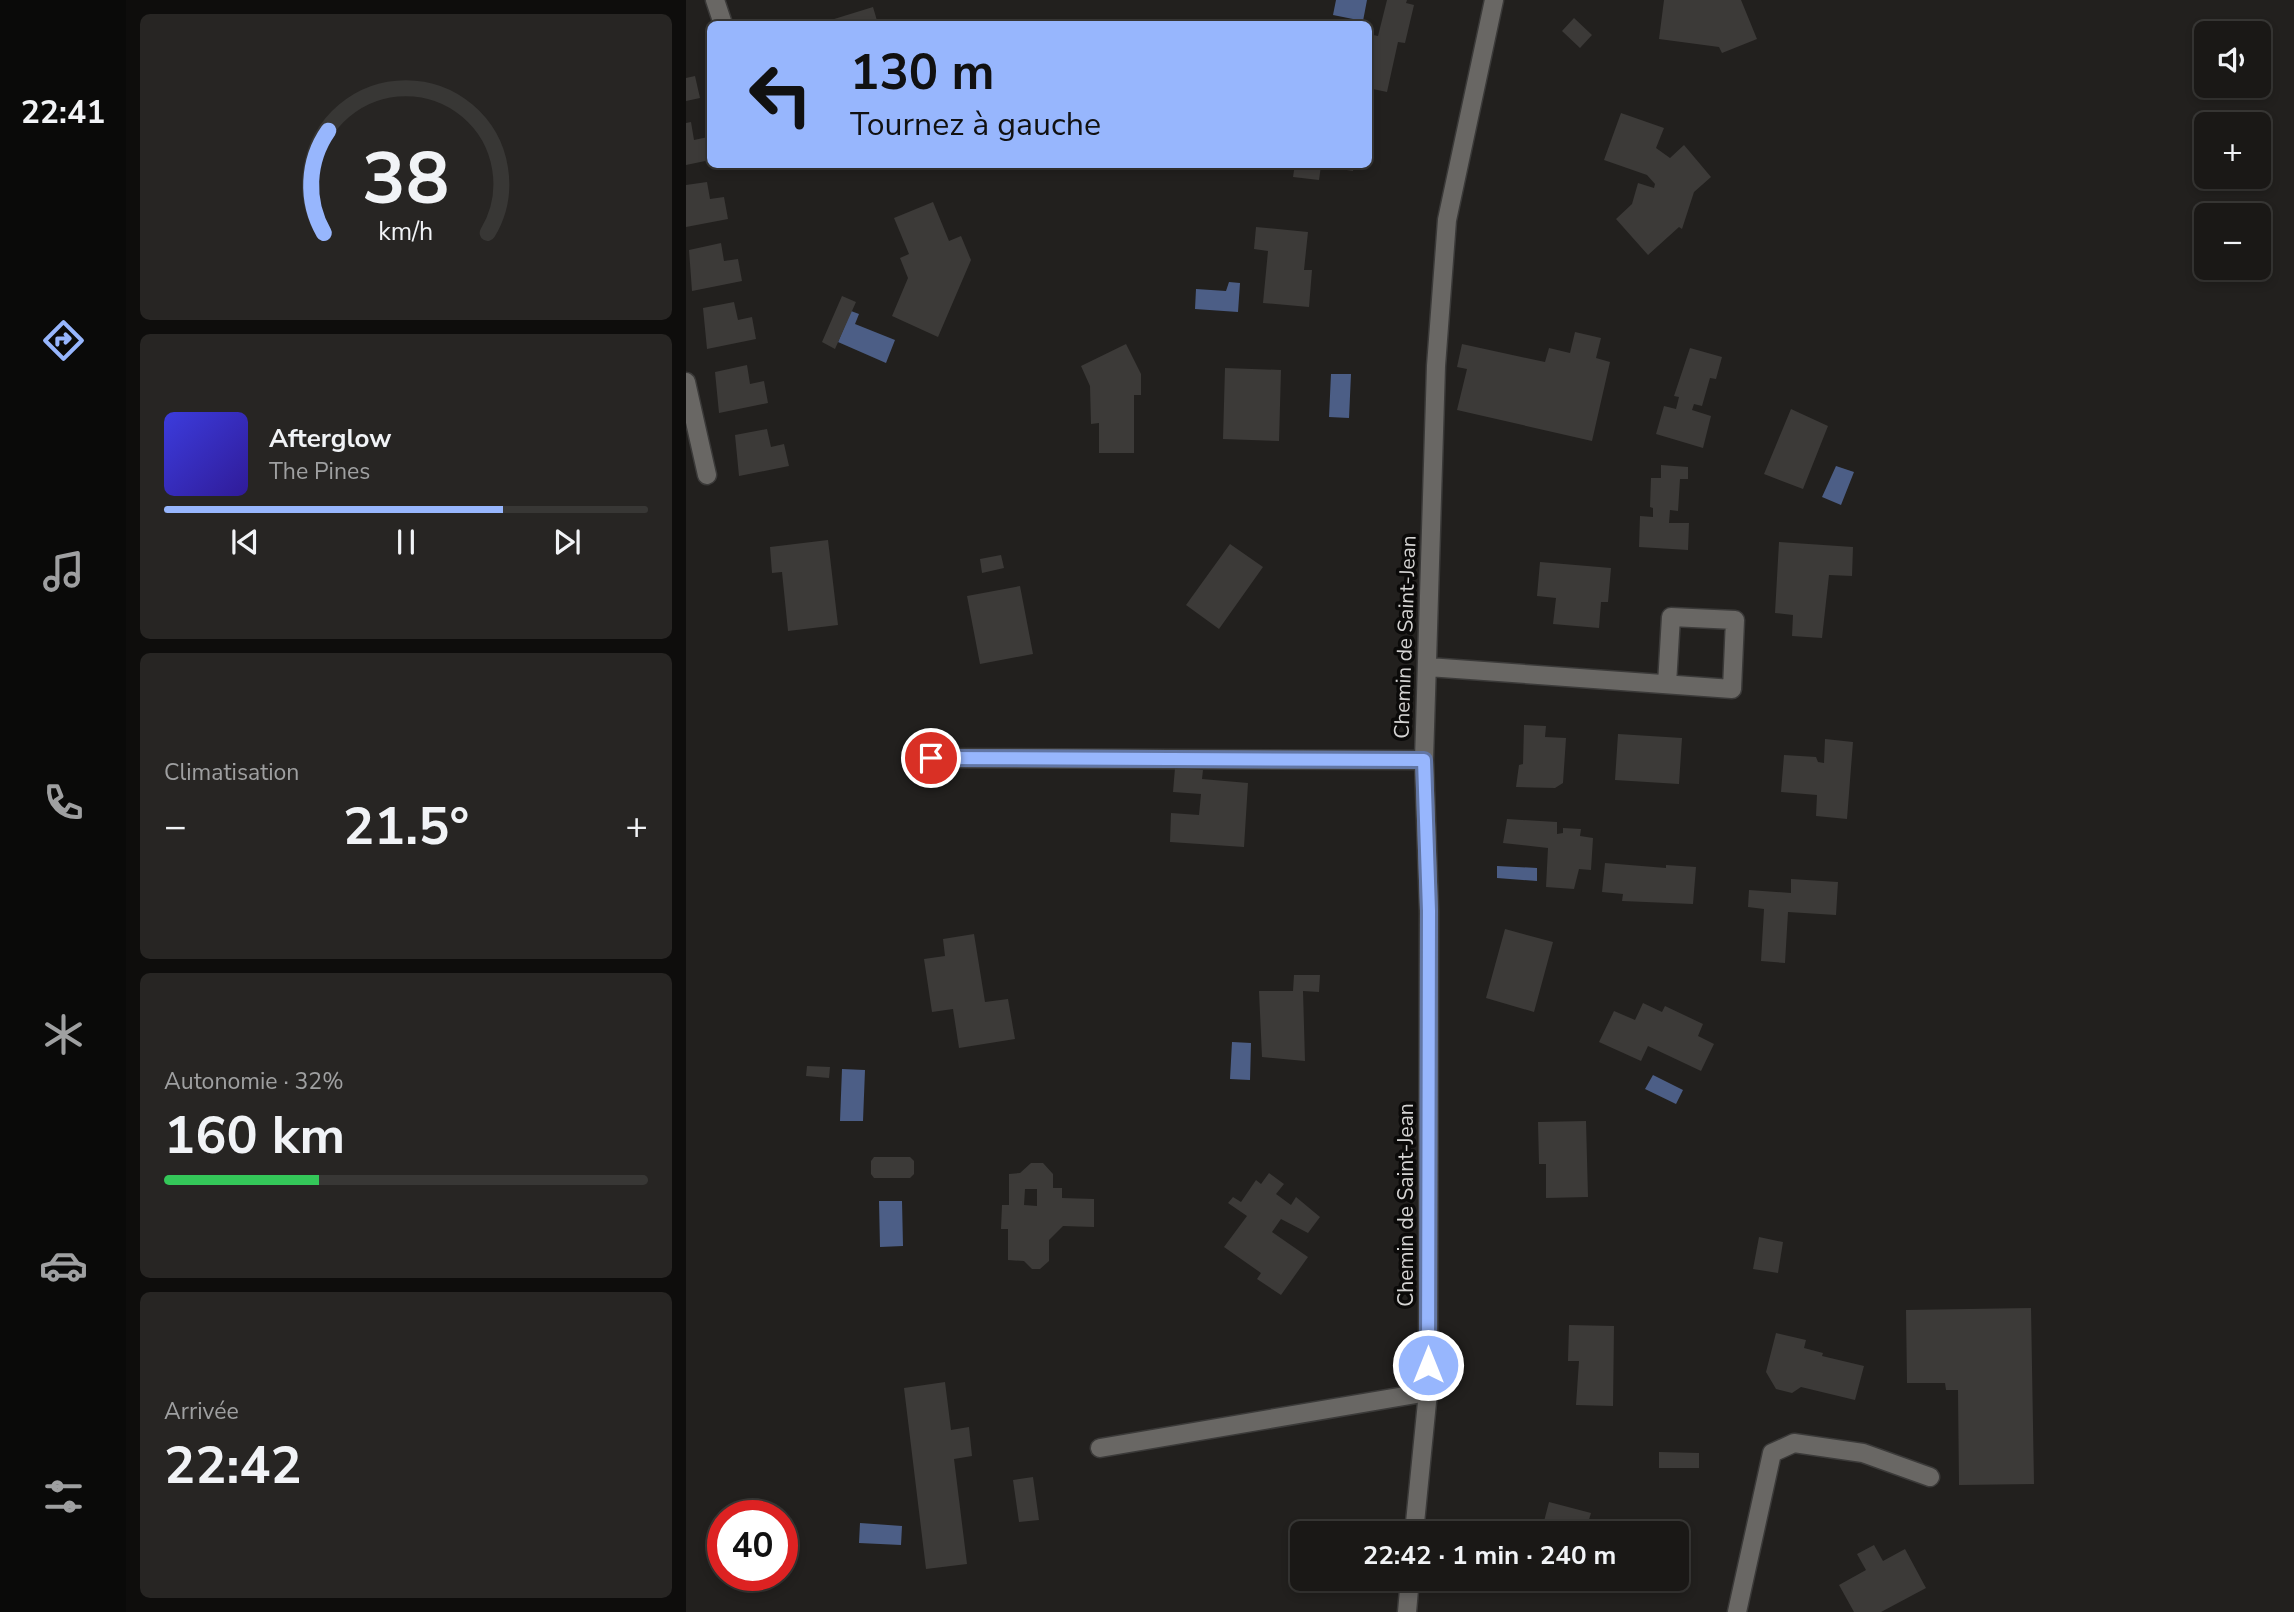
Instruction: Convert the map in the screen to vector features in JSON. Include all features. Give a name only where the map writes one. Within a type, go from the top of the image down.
[{"type":"street","points":[[715,0],[722,21]]},
{"type":"street","name":"Chemin de Saint-Jean","points":[[1415,1521],[1428,1392],[1429,911],[1424,760],[1436,366],[1447,220],[1494,0]]},
{"type":"street","points":[[686,382],[707,475]]},
{"type":"street","points":[[1428,667],[1732,689],[1735,620],[1671,617],[1667,684]]},
{"type":"street","points":[[931,758],[1424,760]]},
{"type":"street","points":[[1100,1448],[1428,1392]]},
{"type":"street","points":[[1737,1612],[1772,1453],[1794,1443],[1863,1453],[1930,1477]]},
{"type":"street","points":[[1406,1612],[1408,1591]]},
{"type":"water","points":[[1336,0],[1367,0],[1363,21],[1333,15]]},
{"type":"water","points":[[1229,282],[1240,283],[1238,312],[1195,309],[1196,289],[1226,291]]},
{"type":"water","points":[[851,311],[859,314],[855,324],[895,340],[886,363],[838,342]]},
{"type":"water","points":[[1331,374],[1351,374],[1349,418],[1329,417]]},
{"type":"water","points":[[1836,466],[1854,472],[1841,505],[1822,497]]},
{"type":"water","points":[[1497,866],[1537,868],[1537,881],[1497,878]]},
{"type":"water","points":[[1232,1042],[1251,1043],[1250,1080],[1230,1079]]},
{"type":"water","points":[[842,1069],[865,1070],[863,1121],[840,1121]]},
{"type":"water","points":[[1653,1075],[1683,1090],[1676,1104],[1645,1089]]},
{"type":"water","points":[[879,1201],[902,1201],[903,1246],[880,1247]]},
{"type":"water","points":[[860,1523],[902,1526],[901,1545],[859,1543]]},
{"type":"building","points":[[1387,0],[1407,0],[1406,3],[1414,5],[1405,43],[1398,42],[1387,92],[1372,89],[1372,35],[1378,36]]},
{"type":"building","points":[[1664,0],[1741,0],[1757,39],[1722,53],[1719,47],[1659,39]]},
{"type":"building","points":[[873,7],[877,21],[828,21]]},
{"type":"building","points":[[1574,18],[1592,35],[1580,48],[1562,31]]},
{"type":"building","points":[[695,76],[700,98],[686,101],[686,78]]},
{"type":"building","points":[[1621,113],[1664,128],[1656,148],[1670,158],[1684,145],[1711,177],[1694,192],[1682,229],[1679,227],[1648,255],[1616,219],[1632,204],[1638,183],[1654,188],[1655,184],[1647,175],[1604,160]]},
{"type":"building","points":[[691,122],[694,140],[707,137],[707,161],[686,165],[686,123]]},
{"type":"building","points":[[1294,168],[1321,168],[1319,180],[1293,177]]},
{"type":"building","points":[[707,182],[710,199],[724,197],[728,219],[686,227],[686,185]]},
{"type":"building","points":[[933,202],[949,241],[961,236],[971,260],[938,337],[892,316],[908,278],[900,258],[909,254],[894,218]]},
{"type":"building","points":[[1256,227],[1308,232],[1304,270],[1312,270],[1309,307],[1263,303],[1268,251],[1254,249]]},
{"type":"building","points":[[721,243],[724,261],[738,259],[742,281],[692,291],[689,250]]},
{"type":"building","points":[[842,296],[856,302],[835,349],[822,342]]},
{"type":"building","points":[[734,302],[738,320],[752,317],[756,339],[707,349],[703,308]]},
{"type":"building","points":[[1575,332],[1601,338],[1596,358],[1610,362],[1592,441],[1457,410],[1467,369],[1457,367],[1462,344],[1545,362],[1549,348],[1570,353]]},
{"type":"building","points":[[1126,344],[1141,374],[1141,395],[1134,395],[1134,453],[1099,453],[1099,423],[1091,424],[1090,386],[1081,366]]},
{"type":"building","points":[[1690,348],[1722,357],[1716,379],[1710,378],[1702,406],[1694,404],[1692,410],[1711,416],[1703,448],[1656,434],[1664,406],[1676,409],[1679,397],[1674,396]]},
{"type":"building","points":[[747,365],[750,384],[764,381],[768,403],[719,413],[715,372]]},
{"type":"building","points":[[1225,368],[1281,370],[1279,441],[1223,439]]},
{"type":"building","points":[[1791,409],[1828,426],[1803,489],[1764,474]]},
{"type":"building","points":[[767,429],[771,447],[784,444],[789,466],[739,476],[735,435]]},
{"type":"building","points":[[1661,465],[1688,467],[1688,479],[1680,479],[1678,511],[1670,510],[1669,523],[1689,523],[1688,550],[1639,547],[1640,516],[1653,517],[1653,508],[1650,507],[1651,478],[1661,478]]},
{"type":"building","points":[[828,540],[838,625],[788,631],[782,572],[772,573],[770,547]]},
{"type":"building","points":[[1779,542],[1853,547],[1852,576],[1829,575],[1822,638],[1792,636],[1793,615],[1775,613]]},
{"type":"building","points":[[1230,544],[1263,567],[1219,629],[1186,605]]},
{"type":"building","points":[[1001,555],[1004,568],[982,573],[980,559]]},
{"type":"building","points":[[1540,562],[1611,568],[1608,602],[1601,602],[1599,628],[1553,624],[1556,598],[1537,596]]},
{"type":"building","points":[[1020,586],[1033,654],[980,664],[967,596]]},
{"type":"building","points":[[1524,725],[1546,726],[1545,737],[1566,738],[1563,783],[1555,788],[1516,787],[1519,765],[1523,764]]},
{"type":"building","points":[[1618,734],[1682,738],[1679,784],[1615,780]]},
{"type":"building","points":[[1825,739],[1853,742],[1847,819],[1816,816],[1817,795],[1781,792],[1784,755],[1816,757],[1818,762],[1824,763]]},
{"type":"building","points":[[1175,768],[1203,770],[1202,779],[1248,783],[1244,847],[1170,842],[1171,813],[1199,815],[1201,794],[1173,792]]},
{"type":"building","points":[[1507,819],[1557,822],[1557,834],[1563,833],[1563,828],[1581,829],[1580,836],[1593,838],[1591,870],[1579,869],[1574,889],[1546,887],[1548,848],[1503,843]]},
{"type":"building","points":[[1605,863],[1666,868],[1666,865],[1696,867],[1693,904],[1622,901],[1623,894],[1602,892]]},
{"type":"building","points":[[1791,879],[1838,882],[1836,915],[1788,912],[1785,963],[1761,961],[1764,909],[1748,907],[1749,890],[1791,893]]},
{"type":"building","points":[[1505,929],[1553,942],[1534,1012],[1486,998]]},
{"type":"building","points":[[974,934],[985,1002],[1008,999],[1015,1039],[959,1048],[953,1009],[932,1012],[924,959],[945,956],[943,939]]},
{"type":"building","points":[[1294,975],[1320,975],[1319,992],[1303,991],[1305,1061],[1262,1057],[1259,991],[1293,991]]},
{"type":"building","points":[[1643,1003],[1662,1012],[1665,1006],[1703,1024],[1698,1036],[1714,1044],[1701,1071],[1648,1046],[1641,1061],[1599,1042],[1614,1011],[1635,1020]]},
{"type":"building","points":[[807,1066],[830,1067],[829,1078],[806,1076]]},
{"type":"building","points":[[1586,1121],[1588,1197],[1546,1198],[1546,1164],[1539,1164],[1538,1122]]},
{"type":"building","points":[[874,1157],[910,1157],[914,1161],[914,1174],[910,1178],[874,1178],[871,1174],[871,1161]]},
{"type":"building","points":[[1031,1163],[1043,1163],[1053,1174],[1053,1188],[1062,1188],[1062,1198],[1094,1199],[1094,1227],[1063,1226],[1049,1240],[1049,1261],[1040,1269],[1032,1269],[1024,1261],[1008,1260],[1008,1229],[1001,1229],[1002,1205],[1009,1205],[1009,1174],[1020,1173]],"holes":[[[1025,1189],[1037,1189],[1037,1206],[1024,1205]]]},
{"type":"building","points":[[1269,1173],[1284,1184],[1276,1194],[1291,1205],[1296,1197],[1320,1217],[1308,1233],[1281,1219],[1272,1232],[1308,1257],[1281,1295],[1257,1279],[1261,1273],[1224,1247],[1247,1216],[1228,1203],[1233,1197],[1241,1202],[1256,1180],[1261,1184]]},
{"type":"building","points":[[1759,1237],[1783,1242],[1778,1273],[1753,1269]]},
{"type":"building","points":[[2031,1308],[2034,1484],[1959,1485],[1958,1390],[1946,1390],[1945,1383],[1907,1383],[1906,1310]]},
{"type":"building","points":[[1569,1325],[1614,1326],[1613,1406],[1576,1405],[1579,1361],[1568,1361]]},
{"type":"building","points":[[1776,1333],[1806,1340],[1804,1348],[1823,1353],[1822,1356],[1864,1366],[1855,1400],[1801,1387],[1792,1393],[1776,1389],[1766,1372]]},
{"type":"building","points":[[945,1382],[951,1430],[969,1427],[972,1456],[954,1459],[967,1564],[926,1569],[904,1388]]},
{"type":"building","points":[[1659,1452],[1699,1453],[1699,1468],[1659,1468]]},
{"type":"building","points":[[1033,1477],[1039,1520],[1019,1522],[1013,1480]]},
{"type":"building","points":[[1549,1502],[1591,1513],[1589,1521],[1544,1521]]},
{"type":"building","points":[[1874,1545],[1883,1561],[1905,1549],[1926,1588],[1881,1612],[1854,1612],[1839,1585],[1866,1570],[1857,1554]]},
{"type":"route","points":[[931,758],[1424,760],[1429,911],[1428,1365]]}]
